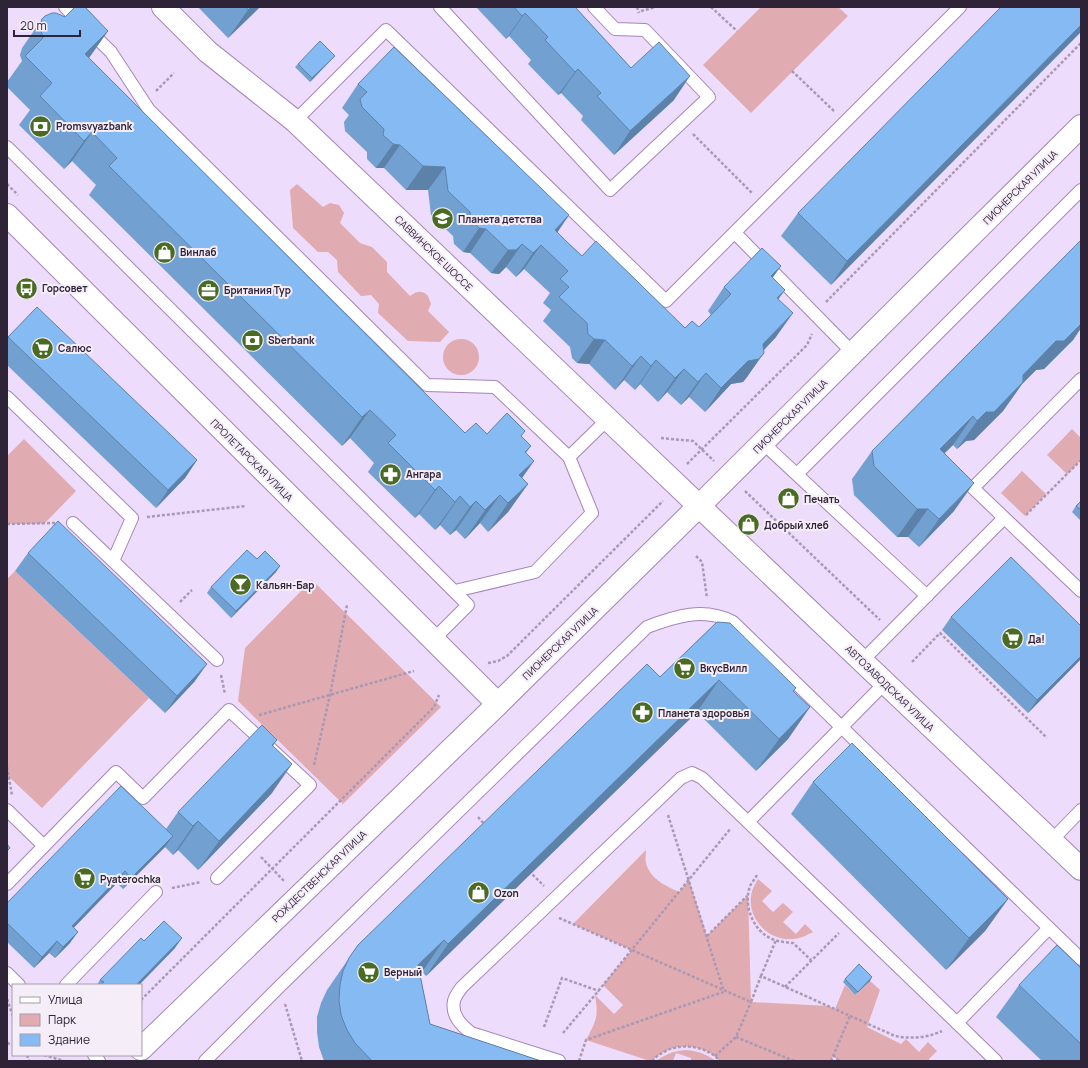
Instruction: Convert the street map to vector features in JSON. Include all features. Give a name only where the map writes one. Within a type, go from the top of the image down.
[{"type":"street","name":"САВВИНСКОЕ ШОССЕ","points":[[163,7],[208,52],[295,121],[700,506]]},
{"type":"street","name":"ПИОНЕРСКАЯ УЛИЦА","points":[[498,704],[700,506],[853,353],[1078,135]]},
{"type":"street","name":"ПРОЛЕТАРСКАЯ УЛИЦА","points":[[7,215],[498,704]]},
{"type":"street","name":"АВТОЗАВОДСКАЯ УЛИЦА","points":[[700,506],[1081,869]]},
{"type":"street","name":"РОЖДЕСТВЕНСКАЯ УЛИЦА","points":[[142,1048],[498,704]]},
{"type":"lane","points":[[65,7],[111,52],[149,110],[427,385],[495,386],[569,457],[592,513],[535,572],[455,591]]},
{"type":"lane","points":[[440,7],[610,190],[709,97],[645,30],[615,29],[594,7]]},
{"type":"lane","points":[[295,121],[386,30],[666,301],[846,122],[954,9]]},
{"type":"lane","points":[[7,147],[468,605],[433,640]]},
{"type":"lane","points":[[796,474],[1081,190]]},
{"type":"lane","points":[[734,233],[853,353]]},
{"type":"lane","points":[[1081,379],[973,488],[1081,592]]},
{"type":"lane","points":[[7,397],[132,518],[113,561]]},
{"type":"lane","points":[[569,457],[608,419]]},
{"type":"lane","points":[[763,443],[927,596]]},
{"type":"lane","points":[[862,661],[1004,518]]},
{"type":"lane","points":[[73,523],[217,660]]},
{"type":"lane","points":[[205,1061],[647,627],[677,617],[694,614],[722,617],[733,622],[1081,959]]},
{"type":"lane","points":[[745,819],[885,683]]},
{"type":"lane","points":[[7,884],[116,772],[143,798],[229,710],[310,785],[217,878]]},
{"type":"lane","points":[[559,1061],[471,1033],[460,1024],[454,1013],[454,1000],[462,987],[542,910],[681,778],[692,773],[702,778],[996,1061]]},
{"type":"lane","points":[[7,810],[44,846]]},
{"type":"lane","points":[[1051,841],[1081,811]]},
{"type":"lane","points":[[67,984],[156,892]]},
{"type":"lane","points":[[957,1023],[1049,928]]},
{"type":"lane","points":[[7,973],[18,984]]},
{"type":"path","points":[[639,12],[656,7]]},
{"type":"path","points":[[711,7],[737,31]]},
{"type":"path","points":[[792,71],[846,122]]},
{"type":"path","points":[[144,103],[174,73]]},
{"type":"path","points":[[682,122],[764,204]]},
{"type":"path","points":[[1014,527],[1081,460]]},
{"type":"path","points":[[730,476],[892,631]]},
{"type":"path","points":[[132,518],[246,506]]},
{"type":"path","points":[[7,524],[73,523]]},
{"type":"path","points":[[696,556],[702,562],[710,615]]},
{"type":"path","points":[[310,785],[330,695],[347,605]]},
{"type":"path","points":[[912,662],[940,633],[1048,738]]},
{"type":"path","points":[[217,660],[229,710]]},
{"type":"path","points":[[241,721],[414,671]]},
{"type":"path","points":[[142,999],[434,707],[439,695]]},
{"type":"path","points":[[662,796],[725,990]]},
{"type":"path","points":[[563,1033],[689,880],[745,819]]},
{"type":"path","points":[[249,846],[300,896]]},
{"type":"path","points":[[528,869],[555,898]]},
{"type":"path","points":[[757,875],[750,886],[748,895],[749,910],[755,924],[761,932],[771,938],[782,942],[794,942],[811,960]]},
{"type":"path","points":[[156,892],[217,878]]},
{"type":"path","points":[[707,936],[748,895]]},
{"type":"path","points":[[542,910],[750,1002]]},
{"type":"path","points":[[785,986],[851,921]]},
{"type":"path","points":[[715,1056],[736,1037],[776,940]]},
{"type":"path","points":[[762,976],[895,1036],[920,1038],[938,1032],[957,1023]]},
{"type":"path","points":[[544,1027],[562,978],[599,991]]},
{"type":"path","points":[[280,986],[302,1061]]},
{"type":"path","points":[[579,1061],[586,1040],[725,990]]},
{"type":"path","points":[[7,999],[12,1013]]},
{"type":"path","points":[[831,1061],[850,1016]]},
{"type":"path","points":[[736,1037],[794,1061]]},
{"type":"path","points":[[652,1061],[662,1053],[673,1048],[686,1046],[698,1048],[715,1056],[720,1061]]},
{"type":"path","points":[[833,1055],[839,1061]]},
{"type":"path","points":[[47,1056],[64,1061]]},
{"type":"green space","points":[[761,7],[838,7],[848,16],[751,113],[703,65]]},
{"type":"green space","points":[[297,184],[323,207],[330,203],[339,205],[344,213],[340,223],[360,243],[372,247],[387,262],[387,272],[410,296],[419,292],[428,296],[431,304],[428,311],[449,332],[440,342],[408,341],[378,313],[379,304],[371,295],[361,296],[338,272],[337,260],[328,252],[318,252],[293,228],[290,190]]},
{"type":"green space","points":[[465,339],[474,344],[478,350],[478,364],[474,370],[465,375],[457,375],[448,370],[444,364],[443,353],[448,344],[454,340]]},
{"type":"green space","points":[[1072,429],[1081,438],[1081,460],[1067,474],[1047,455]]},
{"type":"green space","points":[[24,439],[76,491],[44,524],[7,524],[7,456]]},
{"type":"green space","points":[[1022,471],[1046,494],[1025,516],[1001,493]]},
{"type":"green space","points":[[15,571],[149,698],[42,808],[9,777],[7,779],[7,579]]},
{"type":"green space","points":[[312,580],[441,707],[343,804],[238,701],[245,648]]},
{"type":"green space","points":[[646,850],[646,862],[648,869],[659,881],[679,892],[689,880],[707,936],[748,895],[751,1002],[828,1006],[835,1009],[845,985],[855,995],[870,981],[880,990],[867,1027],[901,1044],[906,1039],[919,1052],[928,1042],[937,1051],[929,1059],[930,1061],[839,1061],[833,1056],[831,1061],[720,1061],[707,1051],[684,1046],[669,1050],[650,1061],[586,1040],[597,1014],[595,995],[614,1014],[623,1005],[603,985],[632,950],[573,924]]},
{"type":"green space","points":[[758,879],[772,891],[762,901],[773,912],[783,903],[793,912],[783,922],[796,934],[805,924],[813,932],[803,937],[793,939],[784,939],[768,933],[757,921],[751,905],[752,891]]},
{"type":"green space","points":[[686,1050],[702,1053],[716,1061],[691,1061],[691,1058],[676,1053],[673,1061],[656,1061],[670,1053]]},
{"type":"building","points":[[75,7],[85,7],[108,31],[85,54],[465,433],[476,423],[487,434],[507,413],[525,431],[521,436],[531,446],[525,452],[534,461],[519,475],[528,484],[508,503],[500,495],[485,510],[476,501],[470,507],[460,496],[455,502],[439,486],[435,490],[388,443],[396,435],[370,410],[362,417],[109,166],[117,158],[92,132],[84,141],[40,96],[52,83],[25,56],[43,38],[40,27],[42,19],[45,16],[56,13],[65,17]]},
{"type":"building","points":[[514,7],[575,7],[631,68],[659,42],[690,76],[630,131],[597,96],[601,93],[578,69],[575,72],[545,40],[548,37],[525,13],[522,16]]},
{"type":"building","points":[[1001,7],[1081,7],[1081,25],[847,261],[798,213]]},
{"type":"building","points":[[320,41],[335,56],[312,78],[298,64]]},
{"type":"building","points":[[394,47],[569,215],[555,230],[568,243],[582,256],[596,241],[685,328],[692,321],[699,327],[715,311],[731,294],[724,287],[762,248],[781,266],[771,276],[785,290],[777,298],[793,313],[763,344],[764,353],[759,359],[748,361],[721,388],[706,373],[698,382],[684,369],[675,378],[656,360],[651,366],[641,356],[632,366],[605,340],[594,339],[588,334],[587,323],[559,297],[569,287],[560,279],[568,271],[541,245],[533,253],[522,244],[516,250],[508,250],[486,229],[479,228],[471,220],[470,212],[448,191],[445,167],[423,166],[400,145],[393,144],[383,135],[384,129],[362,107],[360,99],[367,92],[358,84]]},
{"type":"building","points":[[1081,240],[1081,324],[1064,341],[1056,341],[1023,375],[1023,382],[994,412],[986,412],[977,421],[973,416],[940,449],[974,483],[939,519],[928,509],[917,509],[874,466],[872,451]]},
{"type":"building","points":[[37,307],[197,460],[168,490],[8,337]]},
{"type":"building","points":[[1081,501],[1081,510],[1076,506]]},
{"type":"building","points":[[58,521],[207,664],[177,696],[28,553]]},
{"type":"building","points":[[247,550],[257,559],[265,551],[280,566],[236,611],[211,587]]},
{"type":"building","name":"Да!","points":[[1011,557],[1081,626],[1081,656],[1037,700],[951,617]]},
{"type":"building","points":[[717,622],[730,623],[796,688],[793,691],[810,707],[779,739],[719,680],[448,944],[444,940],[418,965],[430,1024],[541,1061],[372,1061],[355,1043],[347,1030],[341,1015],[339,1000],[343,971],[349,958],[358,945],[647,664],[660,677]]},
{"type":"building","points":[[262,725],[277,740],[272,745],[292,764],[219,841],[198,821],[193,826],[178,812]]},
{"type":"building","points":[[852,743],[1008,899],[969,938],[813,782]]},
{"type":"building","name":"Pyaterochka","points":[[121,786],[173,836],[131,878],[125,871],[72,926],[78,932],[63,947],[57,941],[42,957],[7,923],[7,903]]},
{"type":"building","points":[[7,844],[10,848],[7,851]]},
{"type":"building","points":[[164,921],[182,938],[137,984],[102,984],[104,982],[100,980],[141,938],[144,941]]},
{"type":"building","points":[[1057,945],[1081,968],[1081,1044],[1019,985]]},
{"type":"building","points":[[859,964],[872,977],[858,992],[845,979]]},
{"type":"place","name":"Promsvyazbank","points":[[41,126]]},
{"type":"place","name":"Планета детства","points":[[443,219]]},
{"type":"place","name":"Винлаб","points":[[164,252]]},
{"type":"place","name":"Горсовет","points":[[26,288]]},
{"type":"place","name":"Британия Тур","points":[[209,290]]},
{"type":"place","name":"Sberbank","points":[[252,340]]},
{"type":"place","name":"Салюс","points":[[43,348]]},
{"type":"place","name":"Ангара","points":[[391,474]]},
{"type":"place","name":"Печать","points":[[789,499]]},
{"type":"place","name":"Добрый хлеб","points":[[748,525]]},
{"type":"place","name":"Кальян-Бар","points":[[240,585]]},
{"type":"place","name":"Да!","points":[[1012,639]]},
{"type":"place","name":"ВкусВилл","points":[[684,668]]},
{"type":"place","name":"Планета здоровья","points":[[642,713]]},
{"type":"place","name":"Pyaterochka","points":[[84,879]]},
{"type":"place","name":"Ozon","points":[[478,893]]},
{"type":"place","name":"Верный","points":[[368,972]]}]
